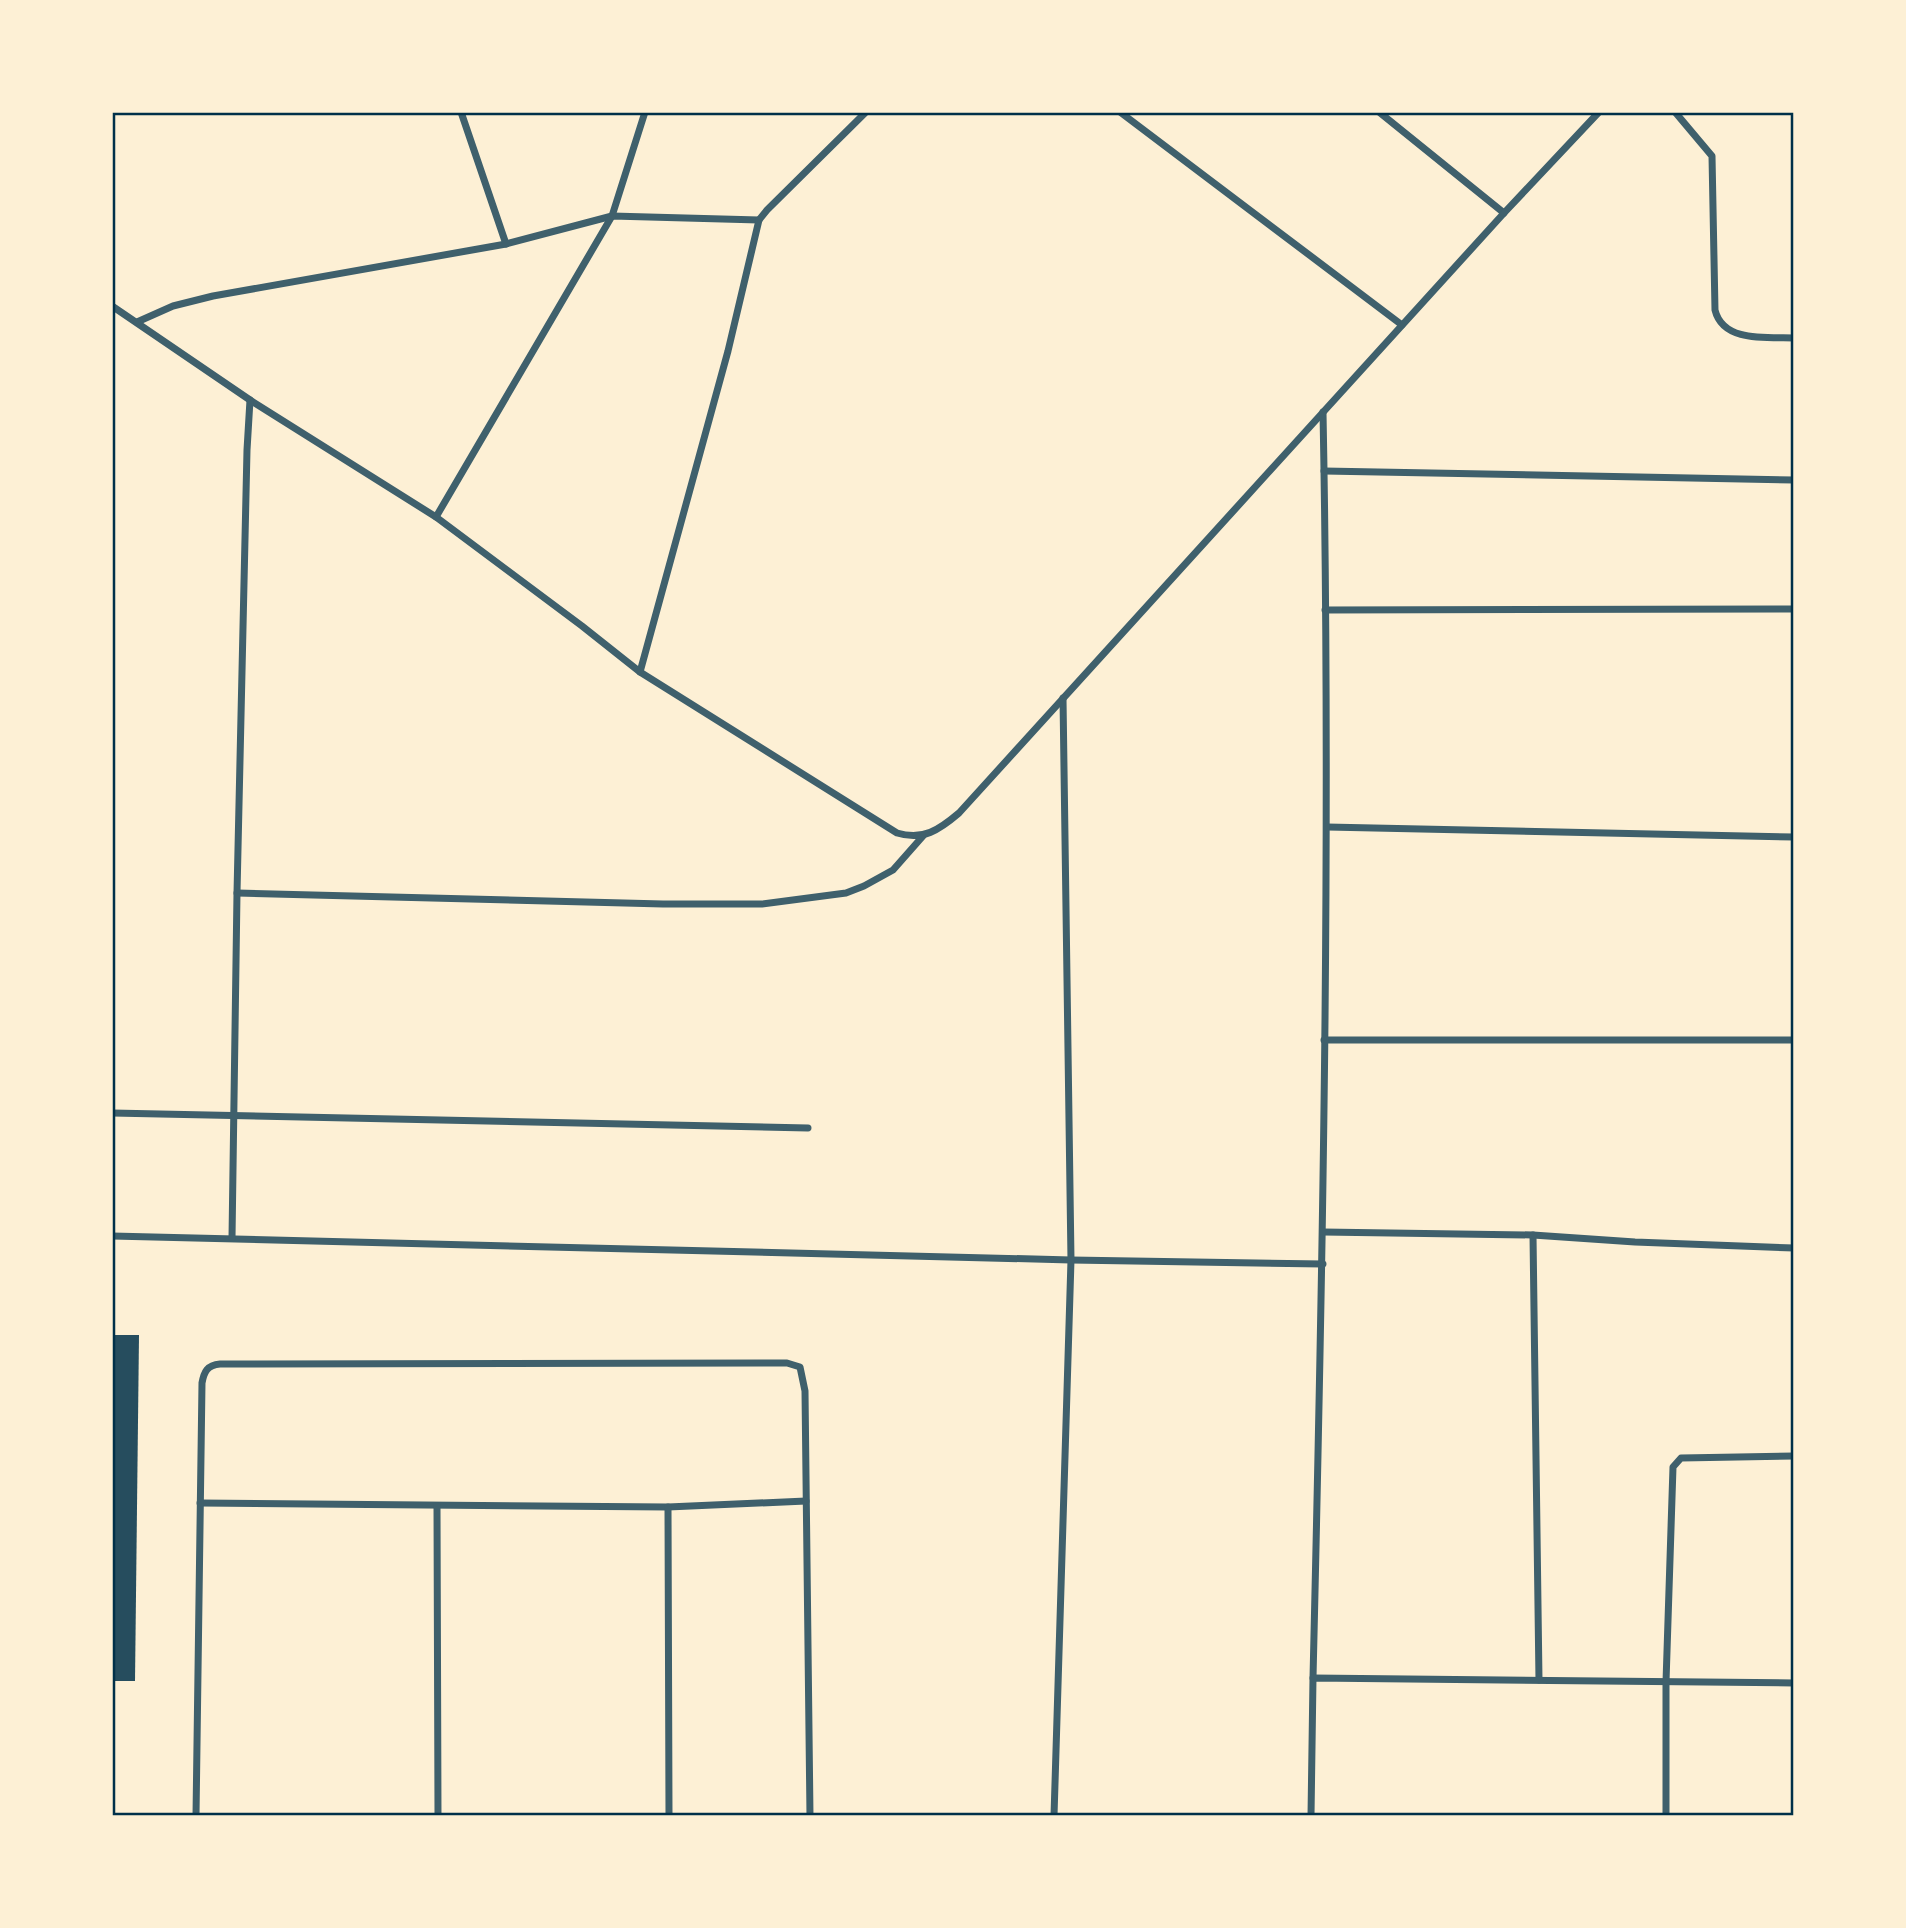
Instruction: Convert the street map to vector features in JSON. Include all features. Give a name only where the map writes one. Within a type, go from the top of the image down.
[{"type":"street","points":[[461,112],[506,244]]},
{"type":"street","points":[[436,517],[612,216],[645,112]]},
{"type":"street","points":[[640,672],[728,351],[759,220],[866,112]]},
{"type":"street","points":[[1120,112],[1402,325]]},
{"type":"street","points":[[1379,112],[1504,213]]},
{"type":"street","points":[[112,306],[250,400],[436,517],[640,672],[897,833],[923,836],[942,828],[959,813],[1323,411],[1599,112]]},
{"type":"street","points":[[1675,112],[1712,156],[1717,320],[1743,336],[1794,338]]},
{"type":"street","points":[[137,322],[173,306],[213,296],[506,244],[612,216],[759,220]]},
{"type":"street","points":[[232,1238],[236,893],[250,400]]},
{"type":"street","points":[[1311,1816],[1323,1264],[1327,827],[1323,411]]},
{"type":"street","points":[[1324,471],[1794,480]]},
{"type":"street","points":[[1325,610],[1794,610]]},
{"type":"street","points":[[1054,1816],[1071,1260],[1063,697]]},
{"type":"street","points":[[1327,827],[1794,837]]},
{"type":"street","points":[[236,893],[762,904],[846,893],[864,886],[892,870],[923,836]]},
{"type":"street","points":[[1324,1040],[1794,1041]]},
{"type":"street","points":[[112,1113],[808,1128]]},
{"type":"street","points":[[1323,1232],[1534,1235],[1794,1248]]},
{"type":"street","points":[[1534,1235],[1539,1680]]},
{"type":"street","points":[[112,1236],[1323,1264]]},
{"type":"street","points":[[196,1816],[202,1384],[205,1370],[220,1364],[793,1364],[800,1367],[803,1373],[805,1391],[810,1816]]},
{"type":"street","points":[[1666,1816],[1666,1682],[1674,1463],[1681,1458],[1794,1456]]},
{"type":"street","points":[[200,1503],[668,1507],[806,1501]]},
{"type":"street","points":[[437,1506],[438,1816]]},
{"type":"street","points":[[668,1507],[668,1816]]},
{"type":"street","points":[[1313,1678],[1794,1683]]},
{"type":"building","points":[[112,1335],[139,1335],[135,1681],[112,1681]]}]
